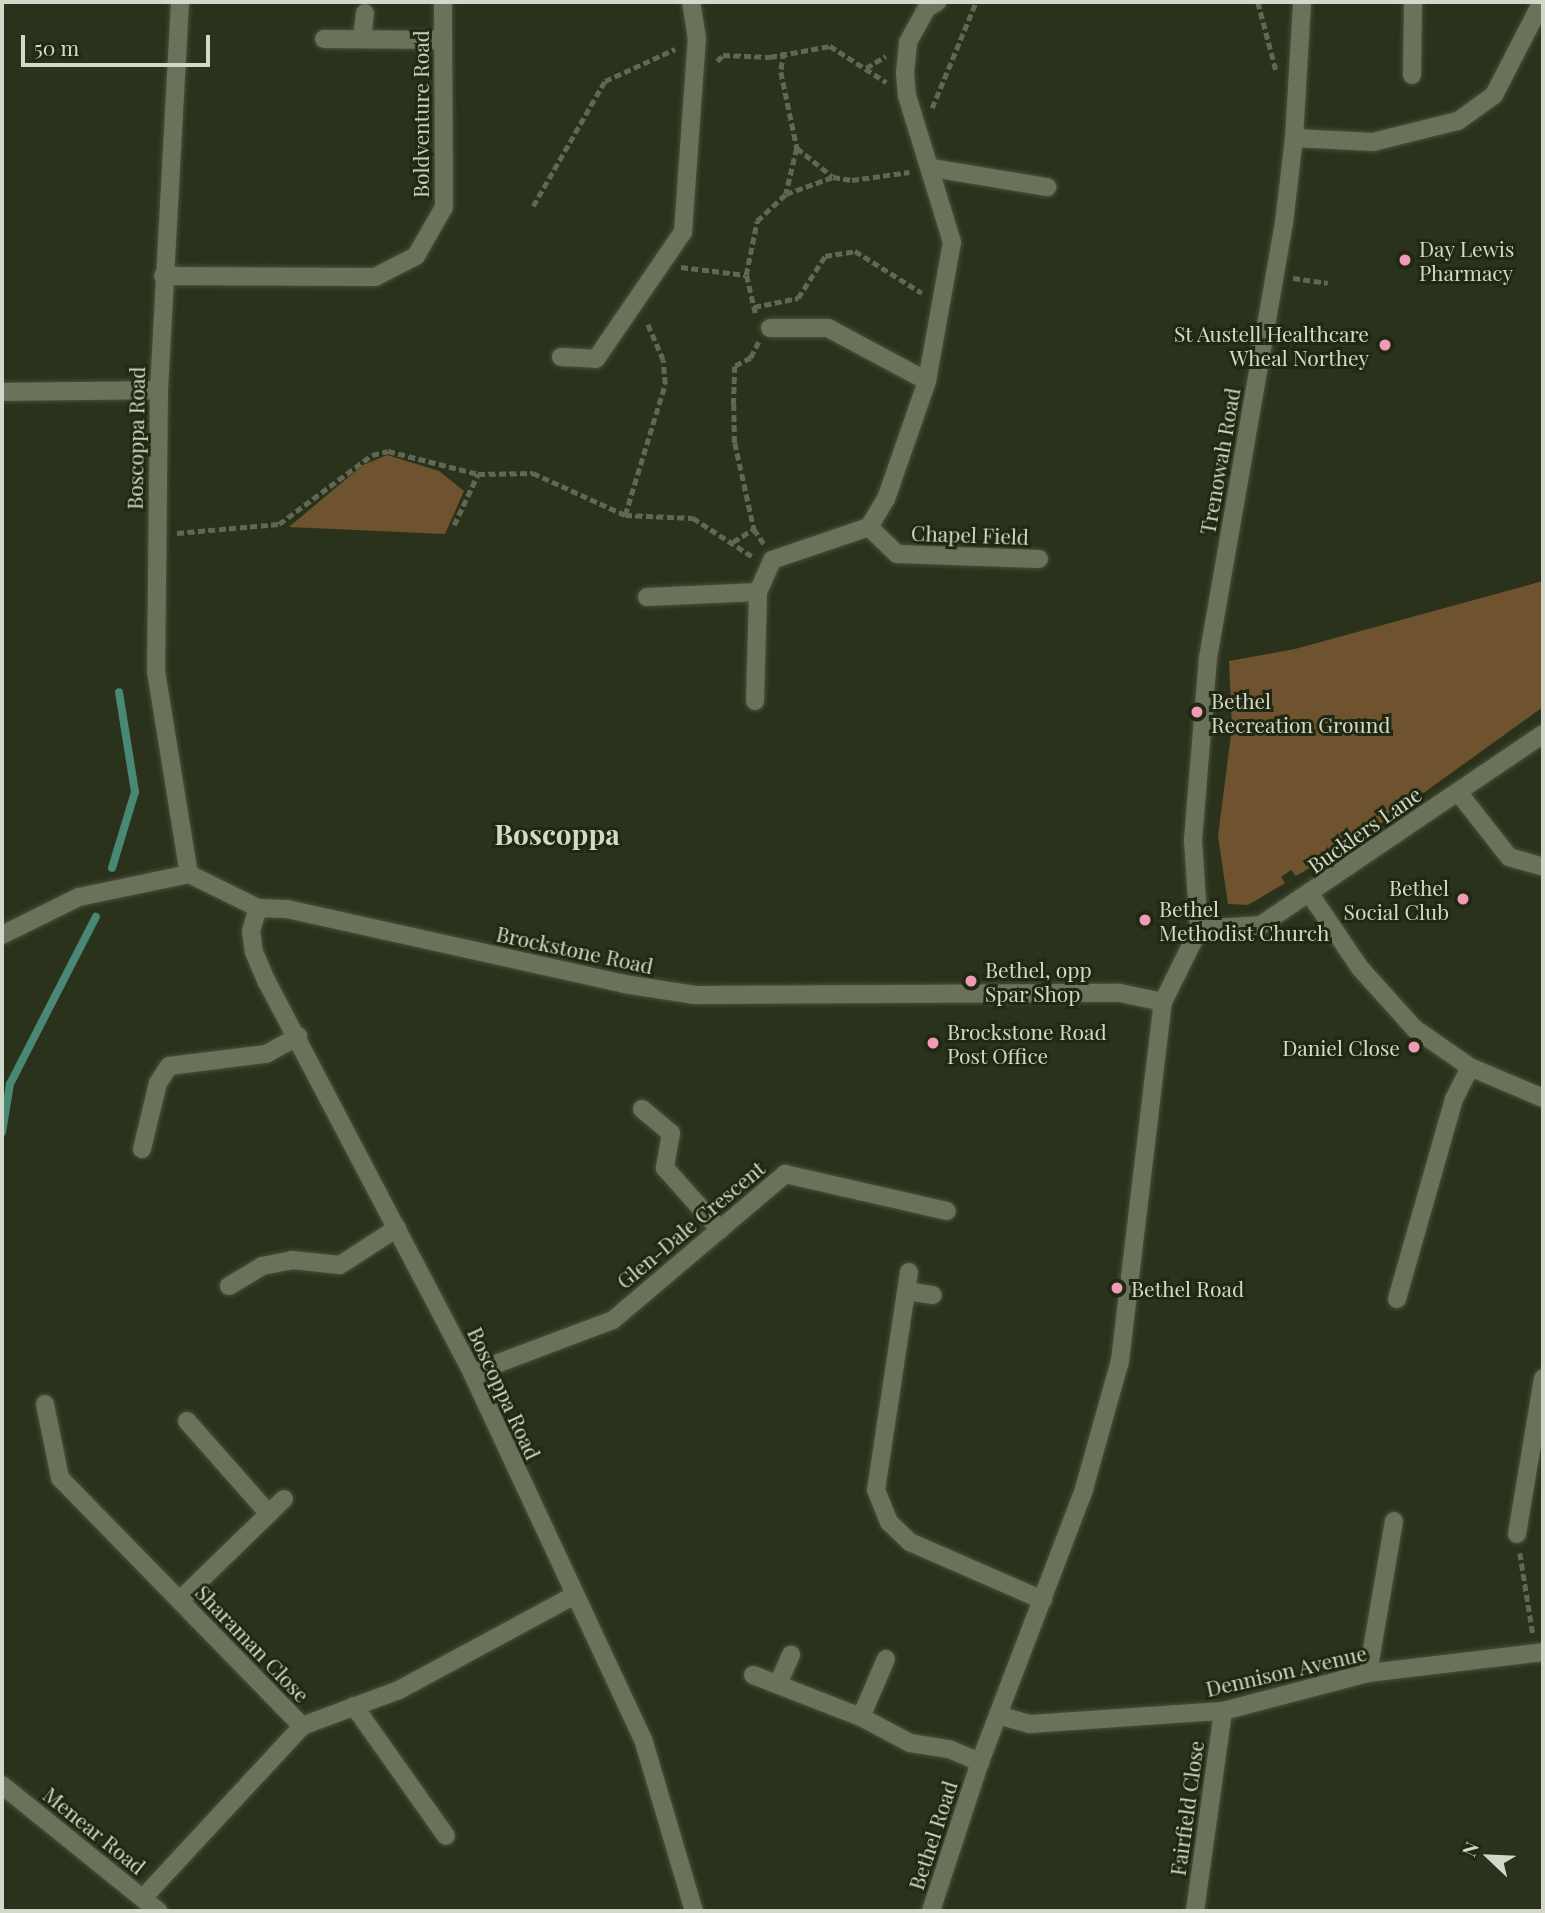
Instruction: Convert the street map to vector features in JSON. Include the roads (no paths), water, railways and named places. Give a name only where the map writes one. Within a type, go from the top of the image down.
[{"type":"street","name":"Boscoppa Road","points":[[180,2],[163,275],[155,535],[156,671],[189,874]]},
{"type":"street","name":"Boldventure Road","points":[[163,275],[375,277],[416,256],[444,207],[443,2]]},
{"type":"street","points":[[561,357],[596,359],[664,265],[683,232],[697,39],[691,2]]},
{"type":"street","points":[[755,701],[758,592],[772,559],[869,527],[886,499],[927,382],[952,242],[933,168],[907,96],[908,42],[928,8],[937,2]]},
{"type":"street","name":"Trenowah Road","points":[[1199,929],[1193,840],[1208,658],[1294,138],[1302,2]]},
{"type":"street","points":[[1412,75],[1413,2]]},
{"type":"street","points":[[1294,138],[1373,142],[1458,121],[1494,95],[1542,2]]},
{"type":"street","points":[[362,38],[365,13]]},
{"type":"street","points":[[324,39],[443,40]]},
{"type":"street","points":[[933,168],[1047,187]]},
{"type":"street","points":[[765,330],[828,328],[927,382]]},
{"type":"street","points":[[2,392],[159,390]]},
{"type":"street","name":"Chapel Field","points":[[869,527],[897,554],[1039,559]]},
{"type":"street","points":[[647,597],[758,592]]},
{"type":"street","name":"Bucklers Lane","points":[[1199,929],[1261,925],[1543,734]]},
{"type":"street","points":[[1458,792],[1509,857],[1543,867]]},
{"type":"street","points":[[3,933],[79,897],[189,874]]},
{"type":"street","name":"Brockstone Road","points":[[189,874],[258,908],[287,909],[624,984],[695,995],[1121,993],[1163,1002]]},
{"type":"street","points":[[1310,894],[1384,997],[1415,1029],[1470,1067],[1543,1098]]},
{"type":"street","name":"Boscoppa Road","points":[[258,908],[251,931],[254,952],[472,1373],[573,1596],[643,1739],[694,1911]]},
{"type":"street","name":"Bethel Road","points":[[931,1911],[980,1762],[1084,1489],[1120,1361],[1163,1002],[1199,929]]},
{"type":"street","points":[[142,1149],[158,1083],[169,1066],[266,1054],[298,1036]]},
{"type":"street","points":[[1397,1299],[1454,1099],[1470,1067]]},
{"type":"street","points":[[642,1109],[671,1133],[665,1168],[720,1230]]},
{"type":"street","name":"Glen-Dale Crescent","points":[[472,1373],[613,1320],[785,1174],[947,1211]]},
{"type":"street","points":[[229,1286],[262,1266],[292,1260],[340,1265],[397,1228]]},
{"type":"street","points":[[909,1272],[876,1490],[889,1522],[910,1542],[1043,1600]]},
{"type":"street","points":[[907,1291],[933,1295]]},
{"type":"street","points":[[1517,1534],[1542,1389]]},
{"type":"street","name":"Sharaman Close","points":[[45,1404],[60,1478],[302,1726],[143,1898]]},
{"type":"street","points":[[187,1421],[269,1514]]},
{"type":"street","points":[[180,1600],[284,1499]]},
{"type":"street","points":[[1368,1673],[1394,1521]]},
{"type":"street","points":[[302,1726],[399,1690],[573,1596]]},
{"type":"street","name":"Dennison Avenue","points":[[998,1715],[1030,1724],[1223,1711],[1368,1673],[1540,1652]]},
{"type":"street","points":[[778,1684],[791,1655]]},
{"type":"street","points":[[861,1717],[886,1659]]},
{"type":"street","points":[[753,1675],[861,1717],[910,1743],[949,1749],[980,1762]]},
{"type":"street","points":[[354,1706],[446,1836]]},
{"type":"street","name":"Fairfield Close","points":[[1195,1911],[1223,1711]]},
{"type":"street","name":"Menear Road","points":[[2,1785],[158,1911]]},
{"type":"waterway","points":[[112,868],[135,792],[119,692]]},
{"type":"waterway","points":[[2,1132],[10,1084],[96,917]]},
{"type":"place","name":"Day Lewis Pharmacy","points":[[1405,260]]},
{"type":"place","name":"St Austell Healthcare Wheal Northey","points":[[1385,345]]},
{"type":"place","name":"Bethel Recreation Ground","points":[[1197,712]]},
{"type":"place","name":"Bethel Social Club","points":[[1463,899]]},
{"type":"place","name":"Bethel Methodist Church","points":[[1145,920]]},
{"type":"place","name":"Bethel, opp Spar Shop","points":[[971,981]]},
{"type":"place","name":"Brockstone Road Post Office","points":[[933,1043]]},
{"type":"place","name":"Daniel Close","points":[[1414,1047]]},
{"type":"place","name":"Bethel Road","points":[[1117,1288]]},
{"type":"district","name":"Boscoppa","points":[[557,834]]}]
